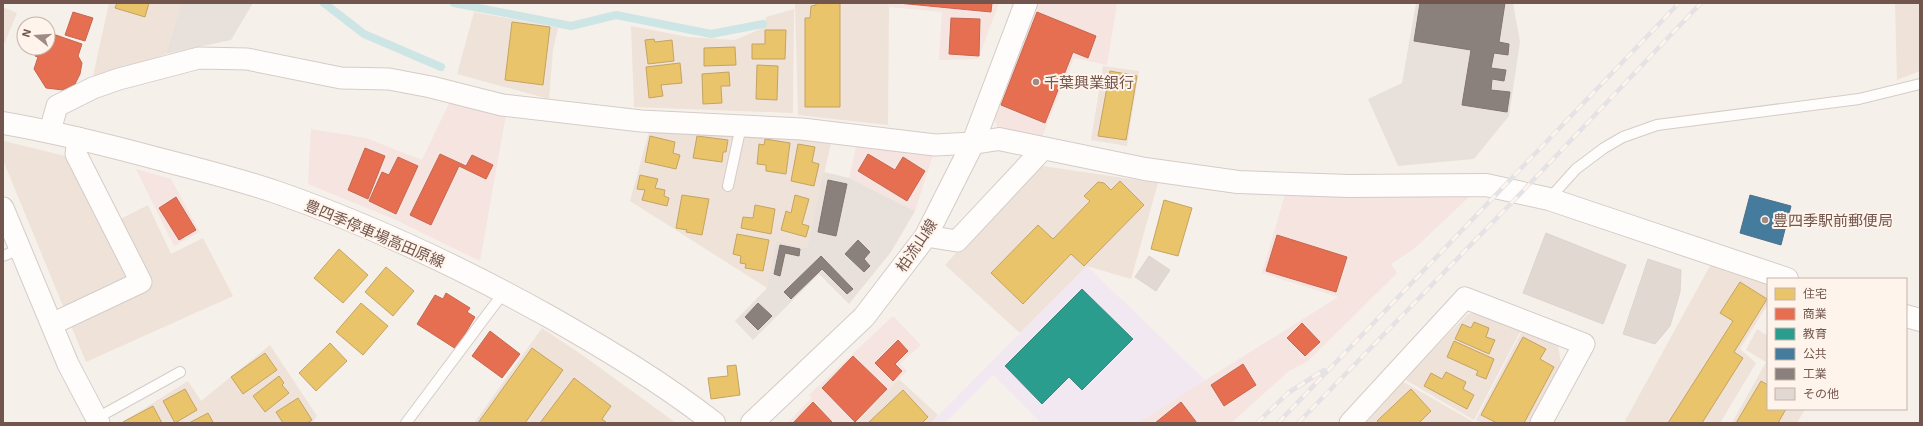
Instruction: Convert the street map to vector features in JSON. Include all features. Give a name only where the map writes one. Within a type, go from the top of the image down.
[{"type":"main road","name":"柏流山線","points":[[752,423],[864,317],[926,236],[973,143],[1026,3]]},
{"type":"main road","name":"豊四季停車場高田原線","points":[[3,123],[50,131],[196,168],[275,192],[344,217],[414,248],[504,292],[589,340],[688,403],[714,423]]},
{"type":"main road","points":[[973,143],[999,139],[1145,169],[1212,180],[1349,186],[1486,185],[1549,199],[1784,278]]},
{"type":"main road","points":[[1907,316],[1920,320]]},
{"type":"street","points":[[50,131],[57,106],[93,88],[119,79],[199,58],[248,59],[341,78],[390,79],[431,87],[502,105],[641,121],[802,129],[935,145],[973,143]]},
{"type":"street","points":[[52,324],[141,282],[76,154],[78,138]]},
{"type":"street","points":[[926,236],[957,241],[1044,148]]},
{"type":"street","points":[[3,208],[11,253],[52,324],[68,364],[98,421]]},
{"type":"street","points":[[1350,423],[1465,298],[1584,344],[1541,423]]},
{"type":"lane","points":[[1549,199],[1576,169],[1604,148],[1623,137],[1657,125],[1859,99],[1920,84]]},
{"type":"lane","points":[[728,186],[740,126]]},
{"type":"lane","points":[[406,423],[504,292]]},
{"type":"lane","points":[[98,421],[180,372]]},
{"type":"shaded area","points":[[109,3],[181,3],[166,54],[92,81]]},
{"type":"shaded area","points":[[181,3],[253,3],[231,40],[166,54]]},
{"type":"shaded area","points":[[795,3],[889,3],[888,125],[798,115]]},
{"type":"shaded area","points":[[888,3],[999,3],[978,59],[939,60],[942,12],[888,7]]},
{"type":"shaded area","points":[[1037,3],[1117,3],[1107,65],[1074,58],[1042,137],[999,129],[991,114]]},
{"type":"shaded area","points":[[1416,3],[1513,3],[1520,42],[1509,116],[1474,159],[1398,166],[1368,99],[1402,83]]},
{"type":"shaded area","points":[[1895,3],[1920,3],[1920,71],[1897,80]]},
{"type":"shaded area","points":[[3,7],[17,13],[3,47]]},
{"type":"shaded area","points":[[794,9],[793,113],[634,107],[631,26],[688,37],[735,40],[765,27],[766,17]]},
{"type":"shaded area","points":[[474,12],[558,28],[553,50],[549,99],[457,74]]},
{"type":"shaded area","points":[[1103,66],[1139,71],[1127,146],[1091,140]]},
{"type":"shaded area","points":[[452,97],[507,109],[480,261],[394,219],[308,184],[311,129],[366,138],[422,160]]},
{"type":"shaded area","points":[[650,128],[832,139],[807,248],[776,241],[767,288],[630,201]]},
{"type":"shaded area","points":[[4,141],[69,157],[105,227],[148,205],[171,254],[203,238],[233,296],[86,362],[3,160]]},
{"type":"shaded area","points":[[857,143],[933,155],[915,211],[849,178]]},
{"type":"shaded area","points":[[1036,165],[1158,183],[1131,279],[1087,266],[1020,333],[945,265]]},
{"type":"shaded area","points":[[136,169],[171,179],[200,232],[174,246]]},
{"type":"shaded area","points":[[824,172],[849,178],[915,211],[891,252],[849,304],[819,274],[753,340],[735,321],[767,288],[776,241],[807,248]]},
{"type":"shaded area","points":[[1285,195],[1471,195],[1415,248],[1391,264],[1397,273],[1308,361],[1289,371],[1231,423],[1137,423],[1338,297],[1262,273]]},
{"type":"shaded area","points":[[1711,264],[1767,283],[1767,306],[1740,349],[1756,363],[1720,423],[1630,423],[1625,421]]},
{"type":"shaded area","points":[[1087,266],[1205,380],[1137,423],[1041,423],[993,375],[945,423],[931,423]]},
{"type":"shaded area","points":[[1478,312],[1522,328],[1474,420],[1404,379],[1468,314]]},
{"type":"shaded area","points":[[893,316],[921,345],[900,364],[907,371],[856,423],[787,423],[812,398],[809,395]]},
{"type":"shaded area","points":[[542,328],[585,357],[676,423],[474,423]]},
{"type":"shaded area","points":[[1523,329],[1557,341],[1562,368],[1531,423],[1482,423],[1476,420]]},
{"type":"shaded area","points":[[1757,329],[1767,335],[1767,410],[1804,410],[1797,423],[1732,423],[1766,362],[1746,350]]},
{"type":"shaded area","points":[[270,345],[317,416],[312,423],[121,423],[188,381],[201,401]]},
{"type":"shaded area","points":[[899,379],[938,415],[931,423],[856,423]]},
{"type":"shaded area","points":[[1402,381],[1472,421],[1471,423],[1366,423]]},
{"type":"building: 住宅","points":[[117,3],[149,3],[145,17],[115,8]]},
{"type":"building: 住宅","points":[[816,3],[840,3],[840,107],[805,107],[805,18],[810,18],[811,6],[816,5]]},
{"type":"building: 住宅","points":[[512,22],[550,27],[543,85],[505,80]]},
{"type":"building: 住宅","points":[[765,30],[786,30],[785,59],[752,59],[752,44],[765,44]]},
{"type":"building: 住宅","points":[[654,39],[655,42],[672,40],[674,61],[648,64],[645,40]]},
{"type":"building: 住宅","points":[[735,47],[736,65],[704,66],[704,48]]},
{"type":"building: 住宅","points":[[680,63],[682,83],[661,85],[663,96],[649,98],[646,67]]},
{"type":"building: 住宅","points":[[757,65],[778,66],[777,100],[756,99]]},
{"type":"building: 住宅","points":[[1110,71],[1137,76],[1126,140],[1098,136]]},
{"type":"building: 住宅","points":[[729,72],[730,86],[721,86],[722,103],[703,104],[702,74]]},
{"type":"building: 住宅","points":[[650,136],[675,142],[673,153],[680,155],[676,169],[645,162]]},
{"type":"building: 住宅","points":[[697,136],[728,140],[726,152],[723,152],[722,162],[693,158]]},
{"type":"building: 住宅","points":[[765,139],[790,143],[786,174],[766,171],[766,165],[757,164],[759,144],[764,145]]},
{"type":"building: 住宅","points":[[798,144],[815,147],[812,162],[819,164],[814,186],[791,181]]},
{"type":"building: 住宅","points":[[640,175],[658,179],[655,188],[665,190],[664,196],[669,198],[667,206],[642,200],[645,190],[637,189]]},
{"type":"building: 住宅","points":[[1120,181],[1144,205],[1084,266],[1071,254],[1023,304],[991,273],[1038,225],[1053,239],[1090,201],[1084,196],[1098,182],[1104,183],[1111,190]]},
{"type":"building: 住宅","points":[[682,195],[709,199],[702,235],[686,232],[687,230],[676,228]]},
{"type":"building: 住宅","points":[[795,195],[809,199],[802,224],[809,226],[806,237],[781,230],[786,211],[791,213]]},
{"type":"building: 住宅","points":[[1164,200],[1192,208],[1178,256],[1151,249]]},
{"type":"building: 住宅","points":[[755,205],[775,209],[771,234],[741,228],[743,217],[753,218]]},
{"type":"building: 住宅","points":[[737,234],[769,240],[763,271],[745,268],[746,264],[740,263],[741,256],[733,254]]},
{"type":"building: 住宅","points":[[339,249],[368,275],[343,303],[314,278]]},
{"type":"building: 住宅","points":[[386,267],[414,291],[393,316],[365,292]]},
{"type":"building: 住宅","points":[[1740,282],[1767,299],[1734,352],[1743,358],[1702,423],[1668,423],[1733,321],[1720,313]]},
{"type":"building: 住宅","points":[[361,303],[388,326],[363,355],[336,332]]},
{"type":"building: 住宅","points":[[1474,322],[1489,328],[1486,337],[1495,340],[1489,354],[1455,339],[1462,324],[1471,328]]},
{"type":"building: 住宅","points":[[1523,337],[1546,349],[1540,359],[1554,367],[1524,423],[1497,423],[1481,415]]},
{"type":"building: 住宅","points":[[1454,341],[1494,359],[1486,379],[1476,375],[1478,371],[1447,357]]},
{"type":"building: 住宅","points":[[330,343],[347,361],[316,391],[299,373]]},
{"type":"building: 住宅","points":[[532,348],[563,370],[525,423],[478,423]]},
{"type":"building: 住宅","points":[[265,353],[277,370],[243,394],[231,377]]},
{"type":"building: 住宅","points":[[736,365],[740,395],[711,399],[708,378],[728,376],[727,366]]},
{"type":"building: 住宅","points":[[1446,372],[1466,382],[1463,389],[1474,395],[1467,409],[1424,386],[1431,373],[1442,379]]},
{"type":"building: 住宅","points":[[279,376],[284,383],[282,385],[289,393],[265,412],[253,396]]},
{"type":"building: 住宅","points":[[574,378],[611,406],[602,419],[607,423],[540,423]]},
{"type":"building: 住宅","points":[[1761,381],[1767,384],[1767,410],[1785,410],[1778,423],[1736,423]]},
{"type":"building: 住宅","points":[[185,389],[197,410],[175,423],[163,401]]},
{"type":"building: 住宅","points":[[1411,389],[1431,411],[1419,423],[1379,423],[1377,421]]},
{"type":"building: 住宅","points":[[903,390],[928,417],[922,423],[868,423]]},
{"type":"building: 住宅","points":[[298,398],[312,420],[307,423],[283,423],[276,412]]},
{"type":"building: 住宅","points":[[153,406],[162,423],[123,423],[123,422]]},
{"type":"building: 住宅","points":[[208,413],[213,422],[189,423]]},
{"type":"building: 商業","points":[[898,3],[992,3],[991,12]]},
{"type":"building: 商業","points":[[73,12],[93,18],[85,41],[65,35]]},
{"type":"building: 商業","name":"千葉興業銀行","points":[[1037,12],[1096,36],[1088,58],[1073,52],[1045,123],[1001,105]]},
{"type":"building: 商業","points":[[951,18],[980,19],[979,56],[949,54]]},
{"type":"building: 商業","points":[[56,35],[82,44],[78,56],[82,63],[80,74],[75,84],[63,90],[46,88],[34,69],[38,57],[35,56],[56,56]]},
{"type":"building: 商業","points":[[365,148],[385,156],[368,199],[348,190]]},
{"type":"building: 商業","points":[[440,154],[466,166],[472,155],[493,165],[486,179],[459,166],[431,225],[410,215]]},
{"type":"building: 商業","points":[[868,154],[895,170],[903,157],[925,171],[907,201],[858,171]]},
{"type":"building: 商業","points":[[398,157],[418,166],[396,214],[369,201],[382,172],[389,175]]},
{"type":"building: 商業","points":[[176,197],[196,230],[179,240],[159,208]]},
{"type":"building: 商業","points":[[1277,235],[1347,257],[1336,292],[1266,271]]},
{"type":"building: 商業","points":[[446,293],[470,308],[467,312],[475,317],[456,349],[417,324],[435,295],[443,299]]},
{"type":"building: 商業","points":[[1302,323],[1320,342],[1305,356],[1287,338]]},
{"type":"building: 商業","points":[[490,331],[520,354],[502,378],[472,356]]},
{"type":"building: 商業","points":[[898,340],[908,351],[895,364],[902,371],[893,381],[875,363]]},
{"type":"building: 商業","points":[[853,356],[887,389],[855,422],[822,388]]},
{"type":"building: 商業","points":[[1243,364],[1256,385],[1224,406],[1211,385]]},
{"type":"building: 商業","points":[[813,402],[833,423],[793,423]]},
{"type":"building: 商業","points":[[1181,402],[1197,423],[1155,423]]},
{"type":"building: 教育","points":[[1082,289],[1133,339],[1082,390],[1069,377],[1042,404],[1005,366]]},
{"type":"building: 公共","points":[[1750,195],[1791,206],[1781,245],[1740,233]]},
{"type":"building: 工業","points":[[1420,3],[1505,3],[1499,42],[1509,44],[1508,55],[1494,53],[1491,68],[1506,70],[1504,81],[1492,79],[1491,90],[1510,92],[1507,112],[1462,105],[1471,50],[1414,41]]},
{"type":"building: 工業","points":[[828,180],[847,184],[836,236],[818,232]]},
{"type":"building: 工業","points":[[858,240],[870,252],[864,259],[870,266],[864,272],[845,254]]},
{"type":"building: 工業","points":[[780,245],[800,249],[799,256],[785,253],[780,276],[774,274]]},
{"type":"building: 工業","points":[[821,256],[853,289],[847,294],[822,269],[791,299],[784,292]]},
{"type":"building: 工業","points":[[758,303],[772,316],[758,330],[745,317]]},
{"type":"building: その他","points":[[1546,233],[1626,265],[1603,324],[1523,293]]},
{"type":"building: その他","points":[[1149,256],[1170,270],[1156,291],[1135,277]]},
{"type":"building: その他","points":[[1648,259],[1681,270],[1680,292],[1670,326],[1655,344],[1623,334]]},
{"type":"waterway","points":[[324,3],[364,34],[441,67]]},
{"type":"waterway","points":[[454,3],[571,26],[616,15],[711,34],[763,24]]},
{"type":"railway","points":[[1278,423],[1679,3]]},
{"type":"railway","points":[[1298,423],[1521,193],[1701,3]]},
{"type":"railway","points":[[1257,423],[1288,393],[1324,370]]},
{"type":"place","name":"千葉興業銀行","points":[[1036,82]]},
{"type":"place","name":"豊四季駅前郵便局","points":[[1765,220]]}]
